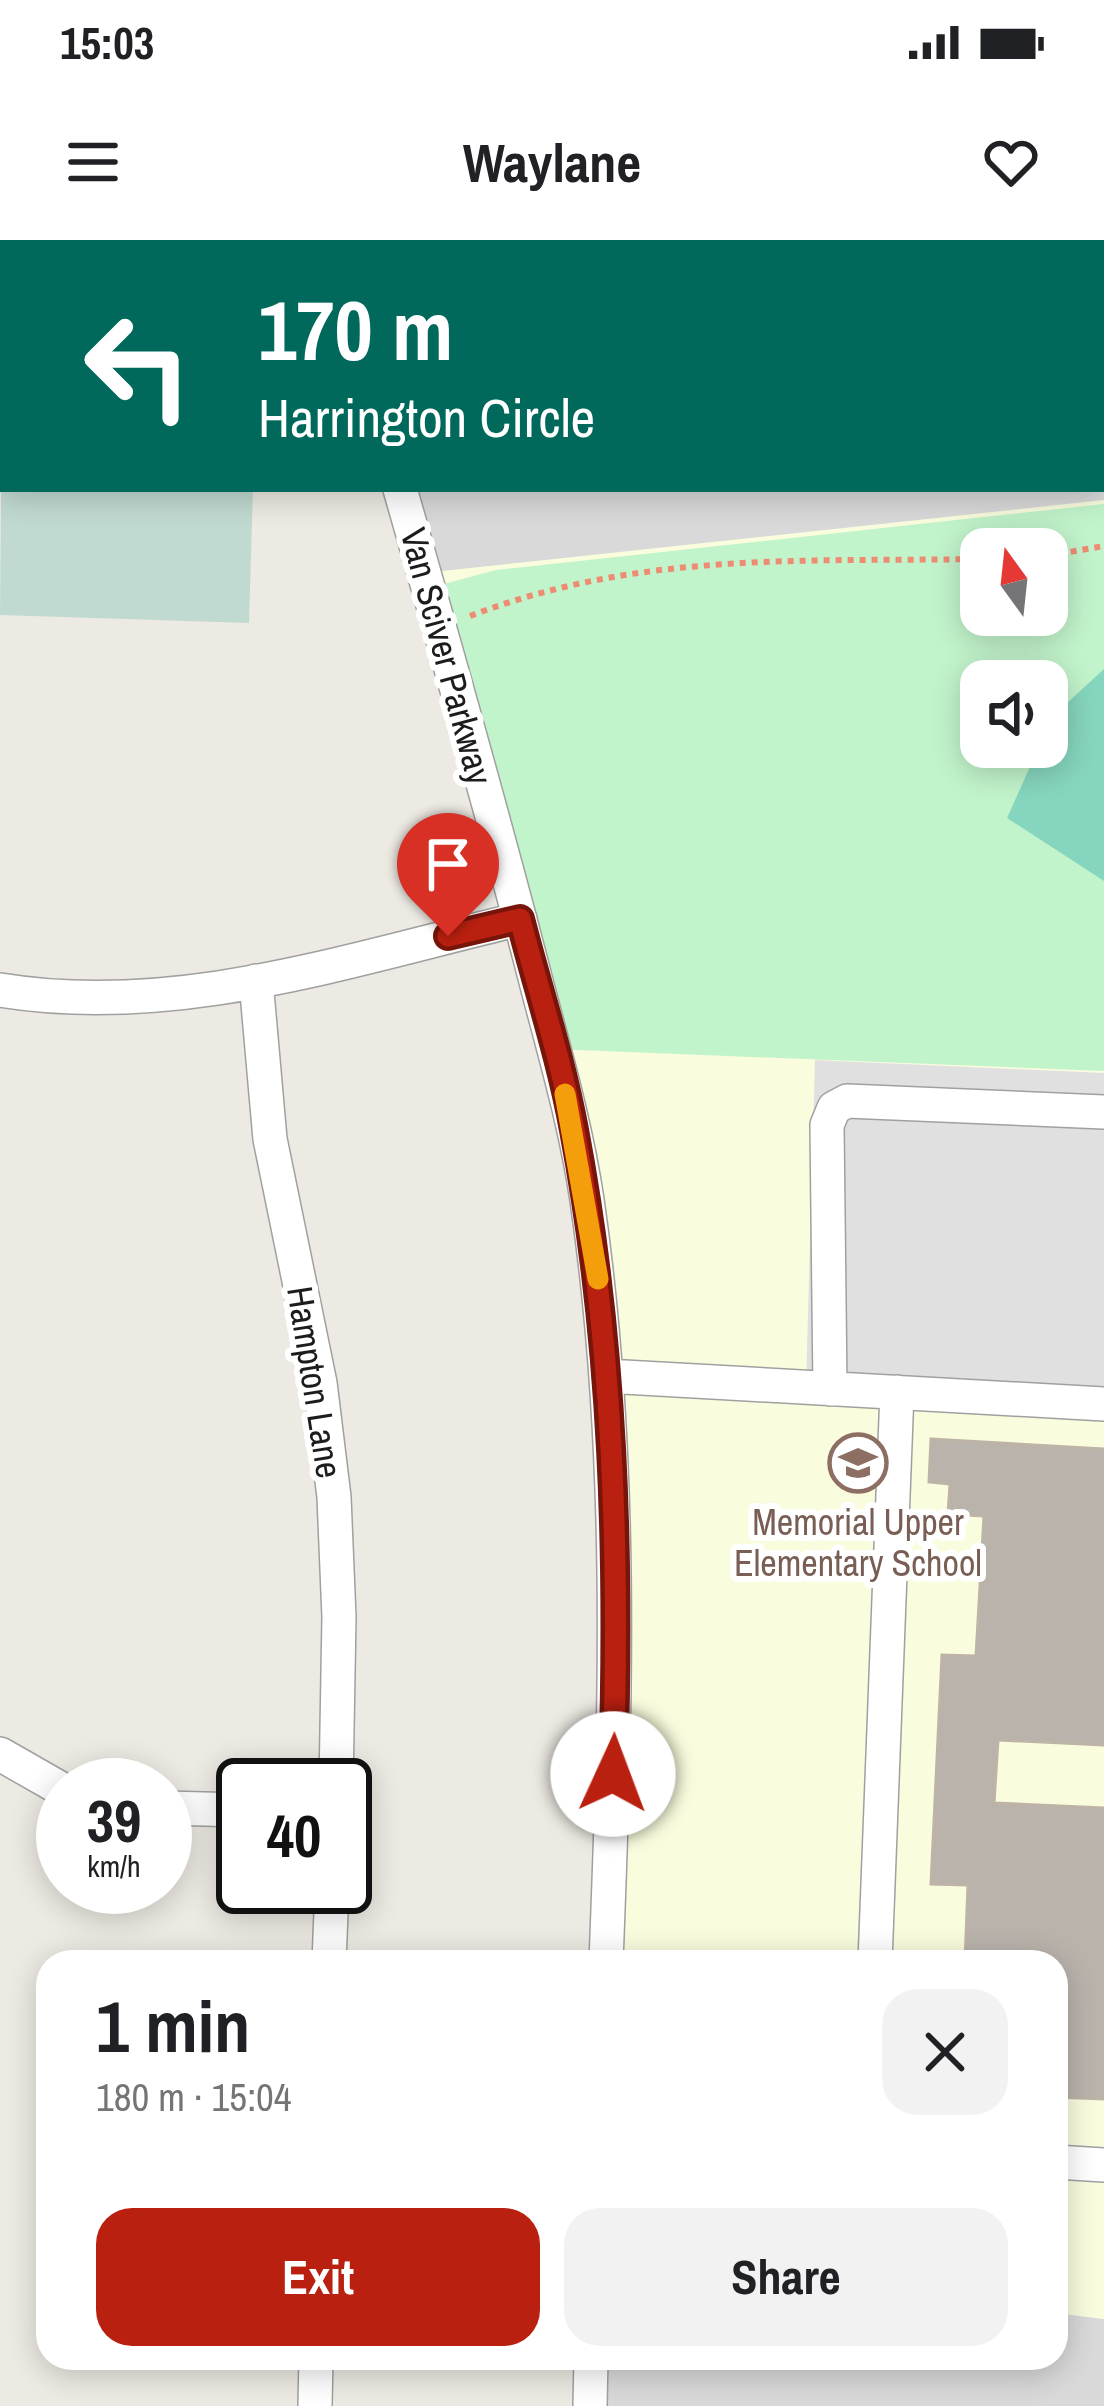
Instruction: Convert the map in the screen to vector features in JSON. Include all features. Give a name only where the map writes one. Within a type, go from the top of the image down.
[{"type":"street","name":"Van Sciver Parkway","points":[[401,492],[573,1123],[598,1286],[617,1550],[606,1950]]},
{"type":"street","points":[[0,990],[118,996],[256,981],[520,919]]},
{"type":"street","name":"Hampton Lane","points":[[256,981],[270,1139],[320,1383],[334,1497],[339,1616],[336,1758]]},
{"type":"street","points":[[830,1389],[825,1263],[827,1125],[834,1108],[847,1101],[1104,1112]]},
{"type":"street","points":[[606,1376],[1104,1404]]},
{"type":"street","points":[[875,1950],[898,1392]]},
{"type":"street","points":[[0,1754],[36,1775]]},
{"type":"street","points":[[329,1950],[331,1914]]},
{"type":"street","points":[[1068,2163],[1104,2165]]},
{"type":"street","points":[[315,2406],[316,2370]]},
{"type":"street","points":[[590,2406],[591,2370]]},
{"type":"path","points":[[1068,552],[1104,546]]},
{"type":"path","points":[[438,628],[537,590],[664,565],[960,559]]},
{"type":"shaded area","points":[[1,492],[253,492],[249,623],[0,615]]},
{"type":"shaded area","points":[[401,492],[1104,492],[1104,503],[424,573]]},
{"type":"shaded area","name":"Memorial Upper Elementary School","points":[[1104,500],[1104,2319],[1068,2314],[1068,1950],[603,1950],[598,1286],[424,573]]},
{"type":"shaded area","points":[[815,1060],[1104,1073],[1104,1404],[806,1387]]},
{"type":"shaded area","points":[[1068,2314],[1104,2319],[1104,2406],[589,2406],[590,2370],[1068,2370]]},
{"type":"green space","points":[[1104,504],[1104,1071],[553,1049],[425,589],[496,570]]},
{"type":"green space","points":[[1104,669],[1104,881],[1007,818],[1030,768],[1068,768],[1068,702]]},
{"type":"building","points":[[931,1439],[1104,1449],[1104,1745],[998,1740],[994,1803],[1104,1808],[1104,2099],[1068,2098],[1068,1950],[965,1950],[968,1885],[931,1884],[942,1655],[976,1656],[984,1516],[948,1514],[950,1484],[929,1482]]},
{"type":"slow traffic","points":[[565,1094],[598,1279]]},
{"type":"place","name":"Memorial Upper Elementary School","points":[[858,1463]]},
{"type":"route","points":[[448,936],[520,919],[573,1123],[598,1286],[614,1461],[613,1774]]}]
